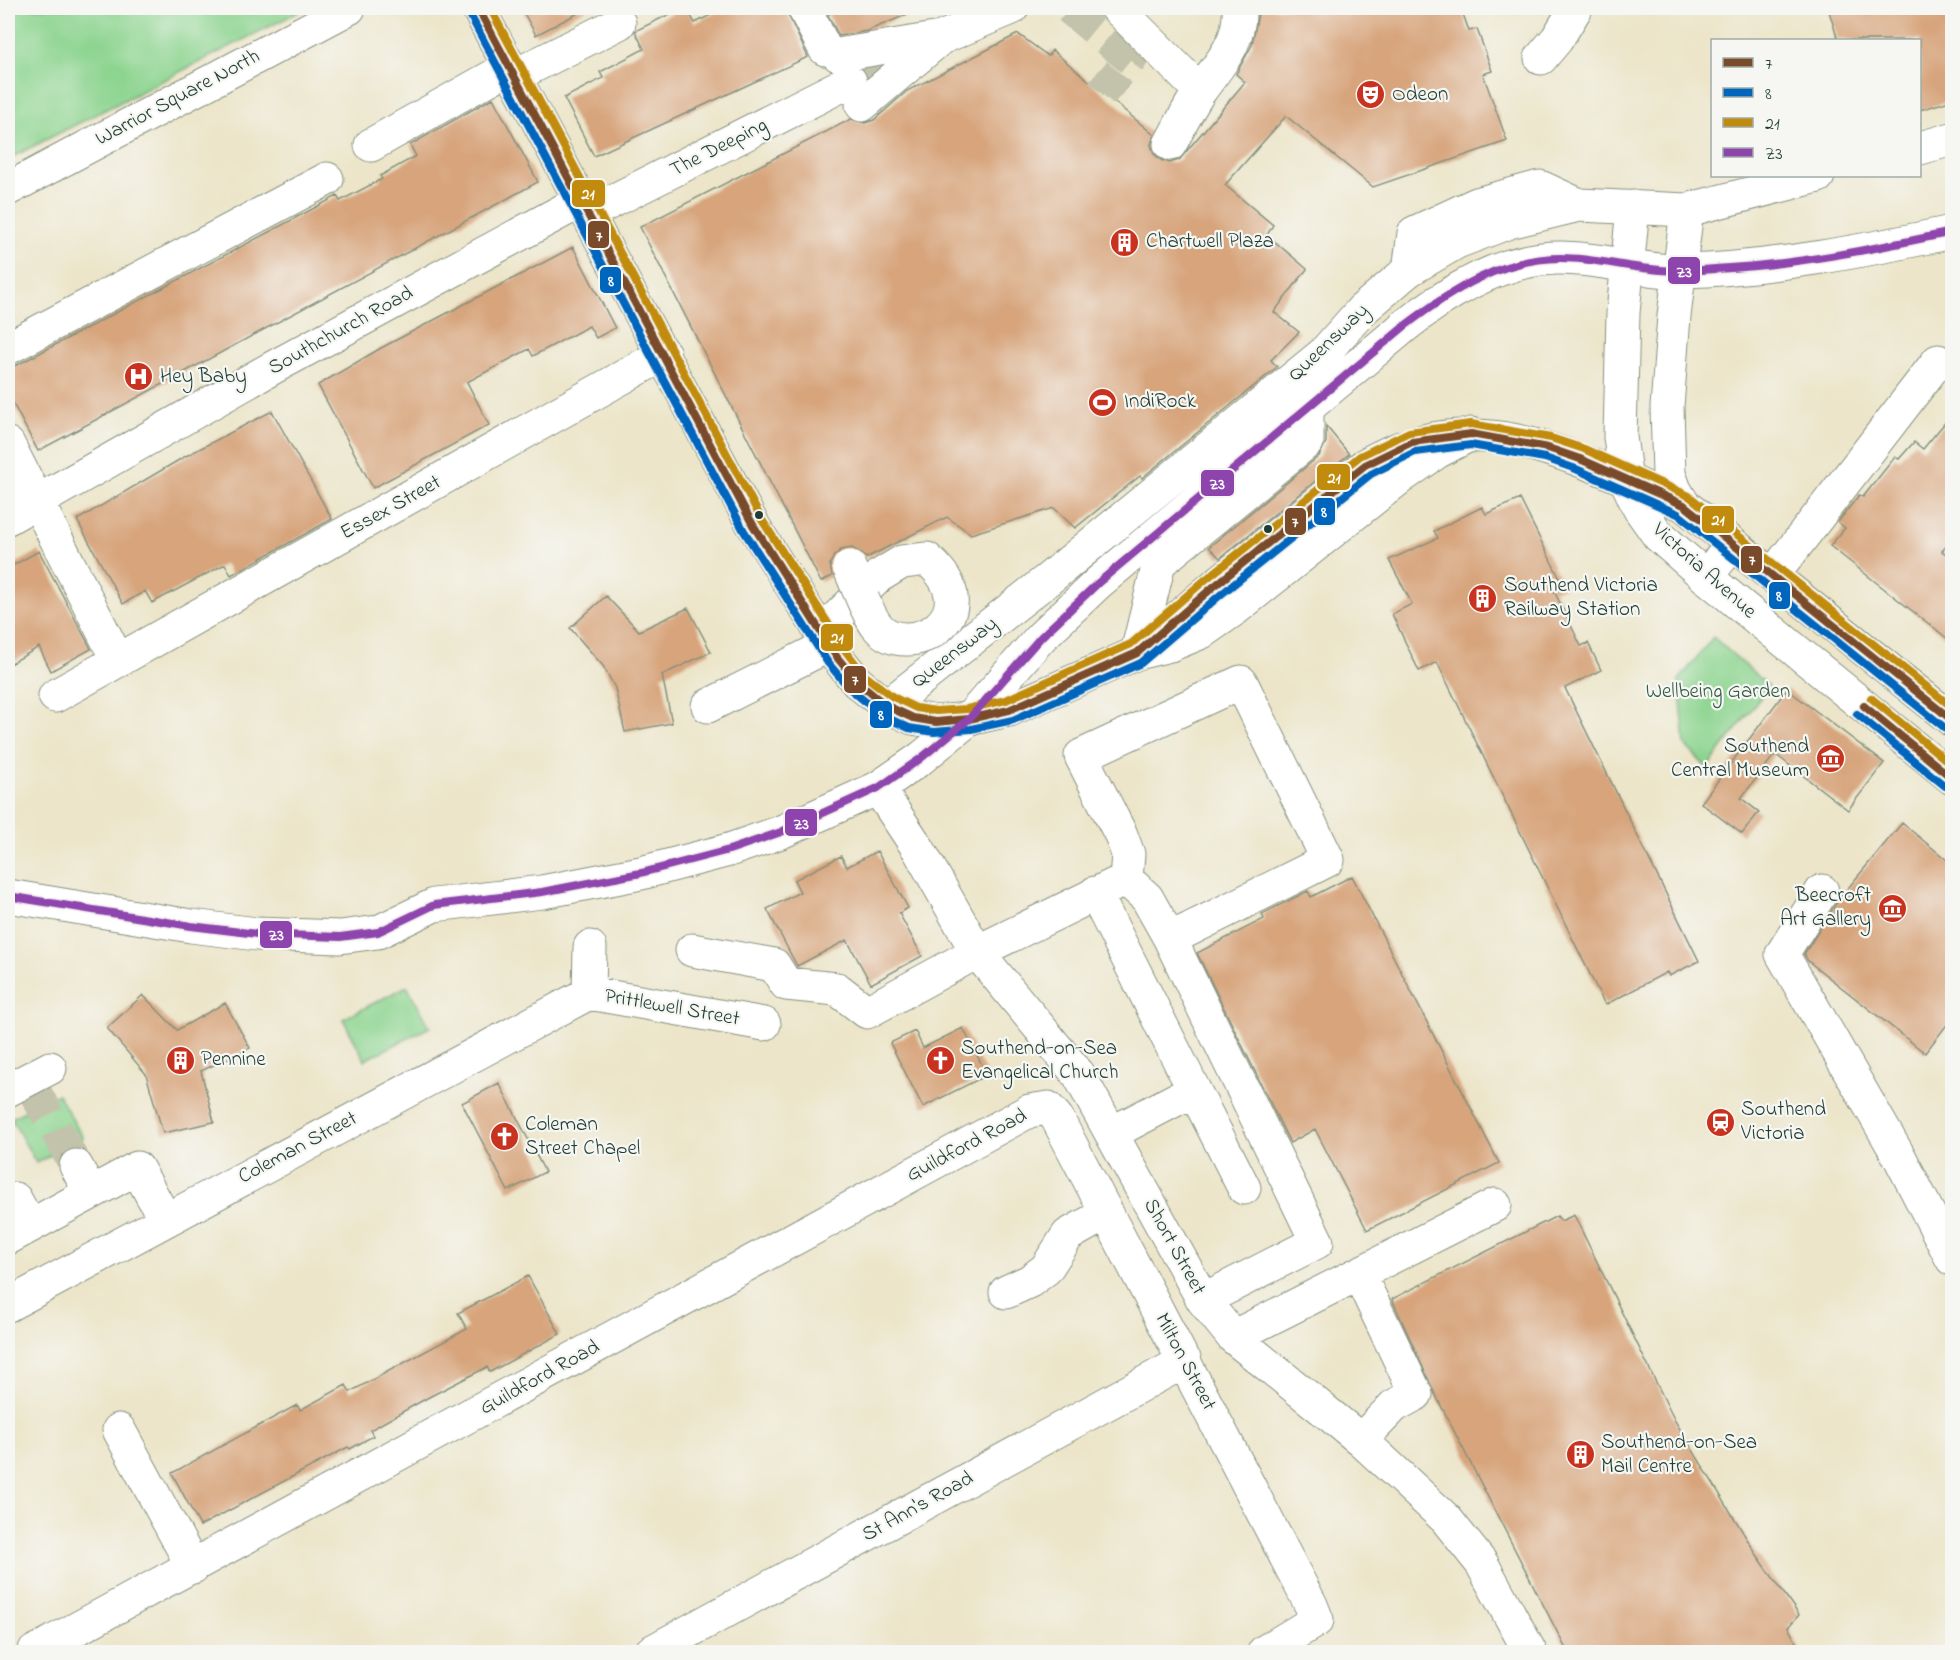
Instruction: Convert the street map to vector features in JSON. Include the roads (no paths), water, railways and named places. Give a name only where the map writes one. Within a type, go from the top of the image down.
[{"type":"main road","name":"Warrior Square North","points":[[8,189],[348,8]]},
{"type":"main road","points":[[478,8],[753,525],[825,639],[857,682],[887,706],[913,718],[936,722],[969,719],[1018,706],[1137,653],[1212,588],[1365,465],[1387,452],[1412,442],[1471,434],[1548,448],[1684,505]]},
{"type":"main road","points":[[804,8],[843,73]]},
{"type":"main road","points":[[843,73],[941,38],[1012,8]]},
{"type":"main road","points":[[1117,8],[1200,91]]},
{"type":"main road","points":[[1170,144],[1200,91],[1228,53],[1237,33],[1239,8]]},
{"type":"main road","points":[[1541,58],[1557,39],[1576,8]]},
{"type":"main road","points":[[371,145],[512,72],[619,23]]},
{"type":"main road","points":[[843,73],[941,38]]},
{"type":"main road","name":"The Deeping","points":[[585,207],[843,73]]},
{"type":"main road","points":[[1921,148],[1953,139]]},
{"type":"main road","name":"Queensway","points":[[887,706],[1051,577],[1323,354],[1362,310],[1409,270],[1457,242],[1509,222],[1580,205],[1687,210],[1814,177]]},
{"type":"main road","points":[[8,348],[327,179]]},
{"type":"main road","name":"Southchurch Road","points":[[8,518],[274,367],[585,207]]},
{"type":"main road","name":"Victoria Avenue","points":[[1633,207],[1623,314],[1620,437],[1626,480],[1639,508],[1658,535],[1706,577],[1953,778]]},
{"type":"main road","name":"Victoria Avenue","points":[[1687,210],[1667,416],[1670,474],[1675,490],[1684,505],[1953,720]]},
{"type":"main road","name":"Queensway","points":[[8,896],[191,926],[257,934],[340,937],[378,932],[434,905],[542,892],[675,866],[781,832],[878,788],[900,775],[969,719],[1041,637],[1098,583],[1428,308],[1475,279],[1520,264],[1560,258],[1680,271],[1777,263],[1877,248],[1953,232]]},
{"type":"main road","name":"Essex Street","points":[[55,696],[664,354]]},
{"type":"main road","points":[[1773,575],[1938,361]]},
{"type":"main road","points":[[1137,653],[1159,563],[1307,441],[1307,408]]},
{"type":"main road","points":[[8,444],[118,661]]},
{"type":"main road","points":[[1183,511],[1227,507]]},
{"type":"main road","points":[[1706,577],[1732,544]]},
{"type":"main road","points":[[708,706],[825,639],[864,571]]},
{"type":"main road","points":[[1170,939],[1328,860],[1241,682],[1082,756],[1127,866],[1170,939],[1317,1242],[1203,1300]]},
{"type":"main road","name":"Short Street","points":[[878,788],[919,850],[977,952],[1079,1075],[1203,1300],[1233,1337],[1361,1440],[1446,1519],[1482,1564],[1530,1653]]},
{"type":"main road","points":[[693,950],[774,965],[786,984],[837,989],[867,1012],[977,952],[1095,893],[1127,866]]},
{"type":"main road","points":[[1822,891],[1782,954],[1900,1158],[1953,1259]]},
{"type":"main road","points":[[1095,893],[1244,1188]]},
{"type":"main road","name":"Prittlewell Street","points":[[590,947],[589,993],[764,1024]]},
{"type":"main road","name":"Coleman Street","points":[[8,1305],[589,993]]},
{"type":"main road","points":[[1112,1132],[1194,1090]]},
{"type":"main road","name":"Milton Street","points":[[1048,1108],[1057,1118],[1185,1361],[1317,1620],[1264,1653]]},
{"type":"main road","name":"Guildford Road","points":[[34,1653],[1029,1111],[1048,1108]]},
{"type":"main road","points":[[17,1221],[84,1180],[137,1168],[165,1219]]},
{"type":"main road","points":[[1233,1337],[1495,1205]]},
{"type":"main road","points":[[1006,1292],[1030,1281],[1046,1269],[1068,1235],[1107,1213]]},
{"type":"main road","points":[[1359,1274],[1416,1394],[1394,1406],[1361,1440]]},
{"type":"main road","name":"St Ann's Road","points":[[651,1653],[1185,1361]]},
{"type":"main road","points":[[119,1430],[194,1567]]},
{"type":"tunnel","points":[[1069,8],[1131,59],[1101,93]]},
{"type":"tunnel","points":[[850,81],[921,49]]},
{"type":"tunnel","points":[[32,1087],[76,1166]]},
{"type":"place","name":"Odeon","points":[[1371,95]]},
{"type":"place","name":"Chartwell Plaza","points":[[1125,242]]},
{"type":"place","name":"Hey Baby","points":[[139,377]]},
{"type":"place","name":"IndiRock","points":[[1103,402]]},
{"type":"place","name":"Southend Victoria Railway Station","points":[[1483,598]]},
{"type":"place","name":"Southend Central Museum","points":[[1830,759]]},
{"type":"place","name":"Beecroft Art Gallery","points":[[1892,908]]},
{"type":"place","name":"Pennine","points":[[180,1060]]},
{"type":"place","name":"Southend-on-Sea Evangelical Church","points":[[940,1061]]},
{"type":"place","name":"Southend Victoria","points":[[1720,1122]]},
{"type":"place","name":"Coleman Street Chapel","points":[[504,1137]]},
{"type":"place","name":"Southend-on-Sea Mail Centre","points":[[1580,1455]]},
{"type":"park label","name":"Wellbeing Garden","points":[[1718,692]]}]
